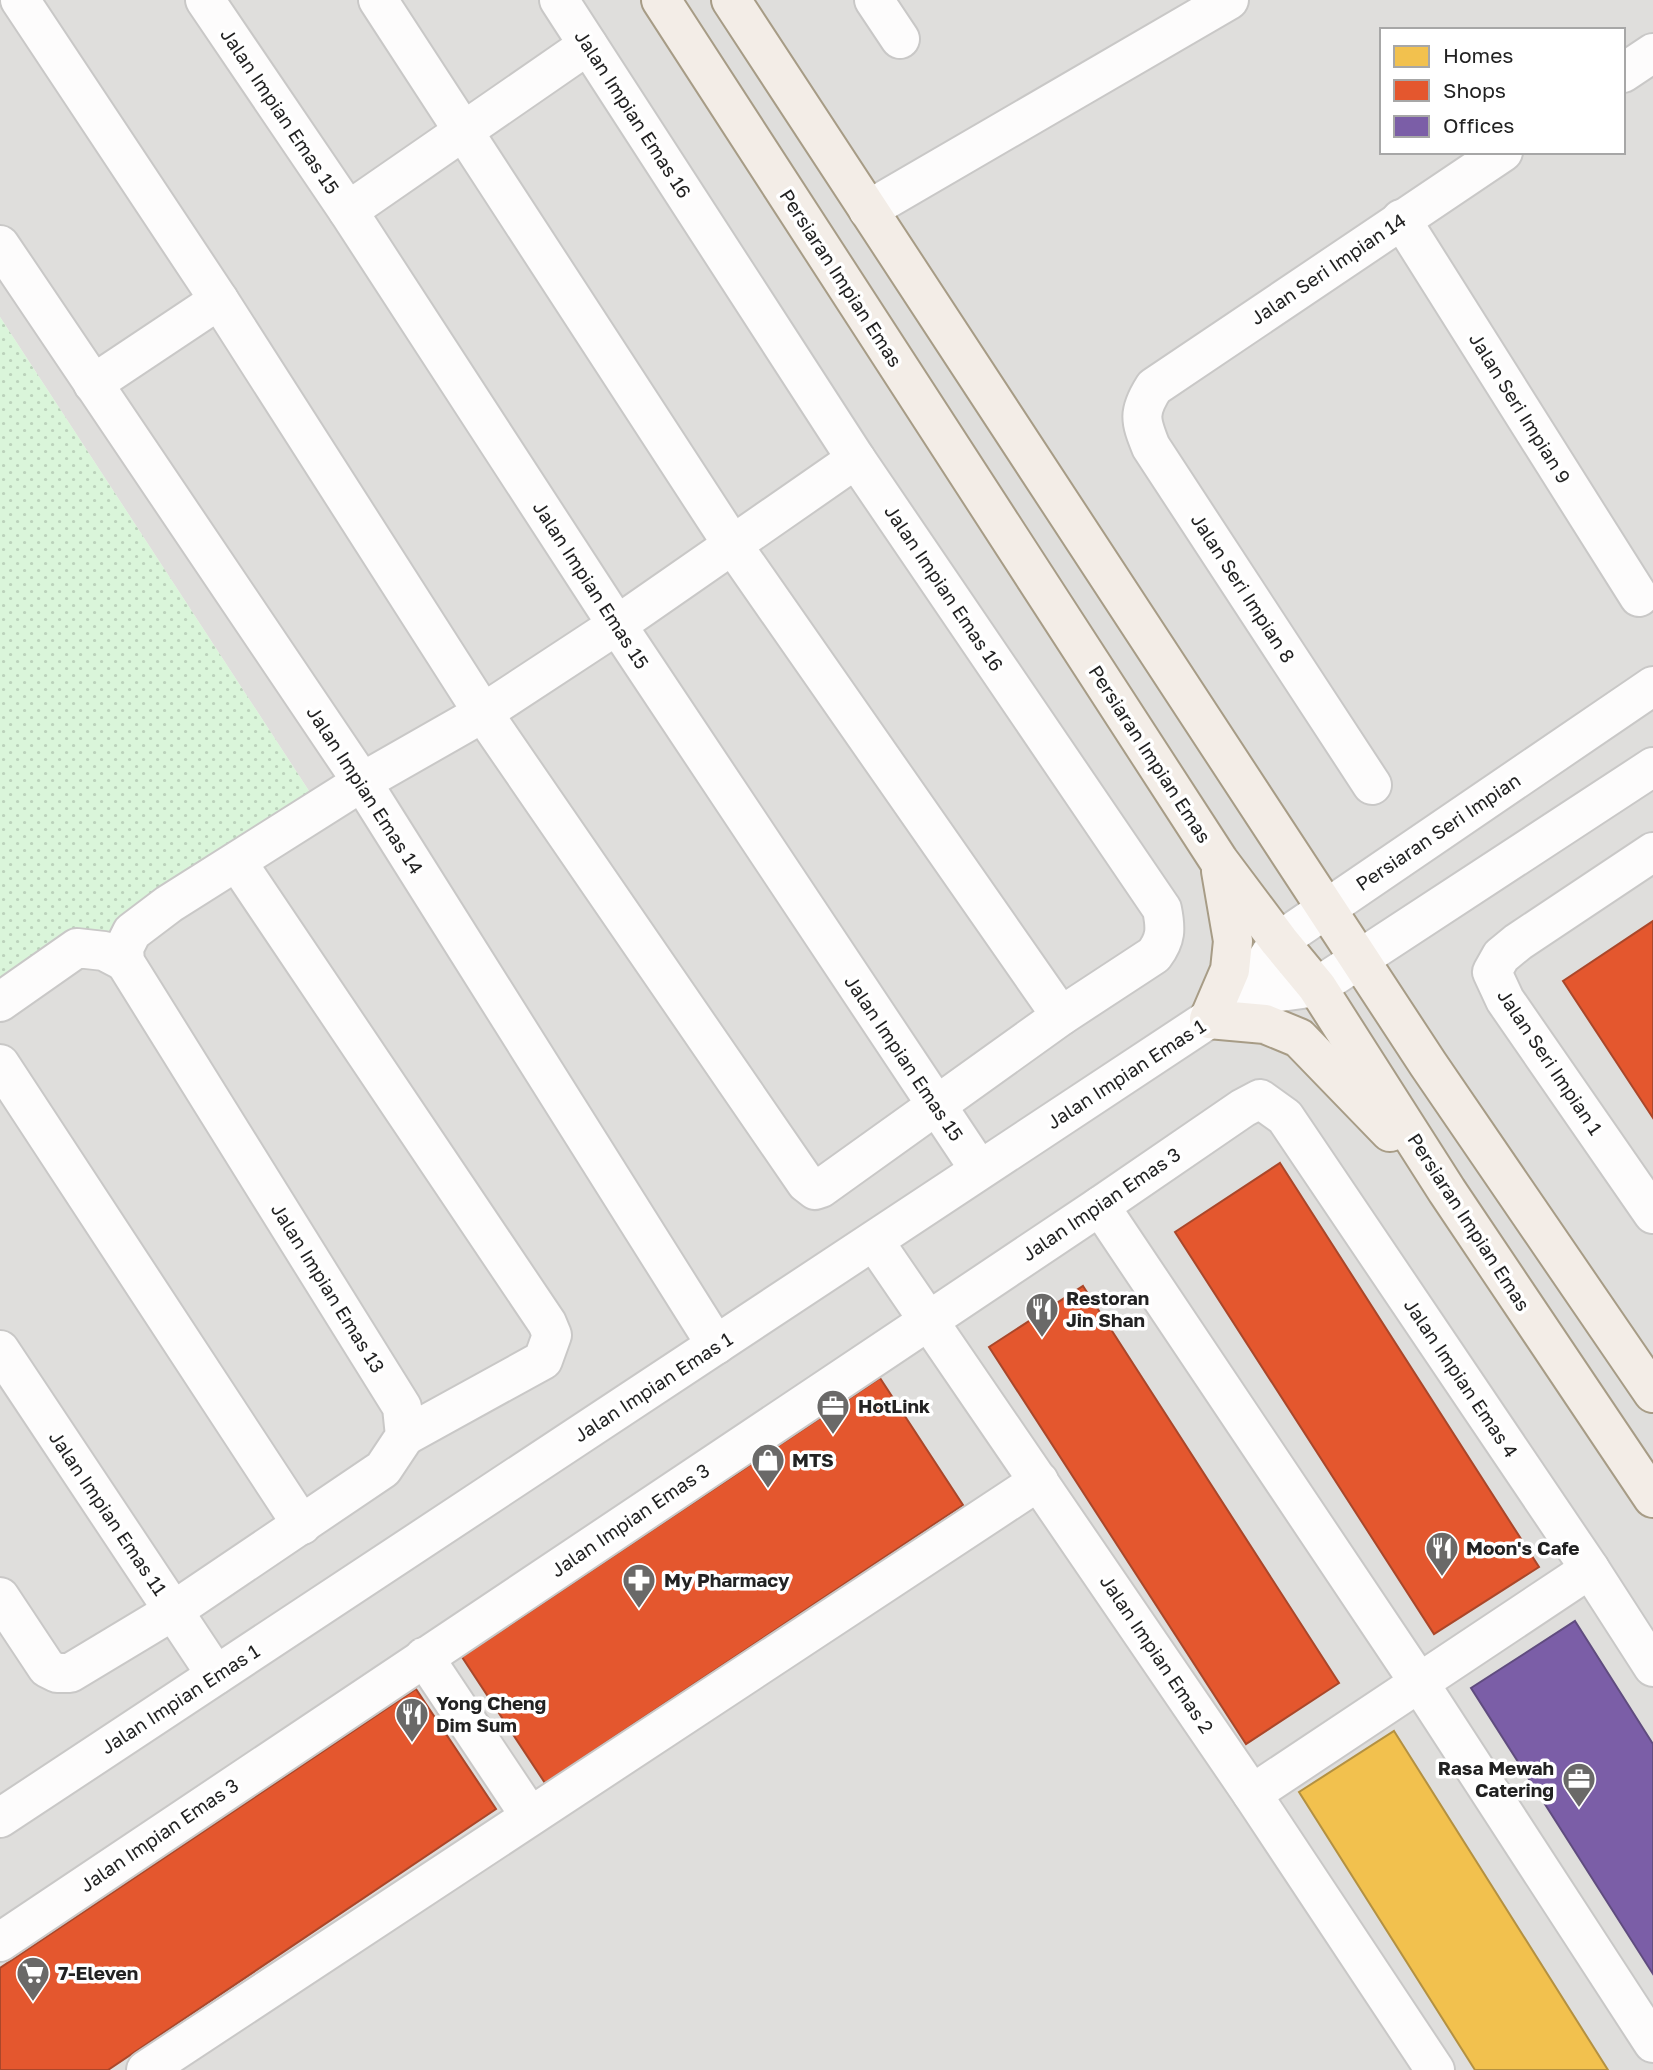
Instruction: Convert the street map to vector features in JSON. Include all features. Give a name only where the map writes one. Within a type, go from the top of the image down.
[{"type":"main road","name":"Persiaran Impian Emas","points":[[661,0],[1219,860],[1317,987],[1447,1191],[1653,1498]]},
{"type":"main road","points":[[731,0],[1428,1064],[1653,1393]]},
{"type":"main road","points":[[1219,860],[1233,941],[1230,970],[1209,1019],[1265,1024],[1299,1038],[1447,1191]]},
{"type":"street","name":"Jalan Impian Emas 16","points":[[20,0],[219,300],[483,713],[814,1190],[821,1188],[1061,1016],[1154,955],[1162,944],[1166,930],[1162,909],[856,459],[559,0]]},
{"type":"street","name":"Jalan Impian Emas 15","points":[[205,0],[348,211],[617,625],[979,1169]]},
{"type":"street","points":[[378,0],[732,544],[1061,1016]]},
{"type":"street","points":[[874,0],[900,39]]},
{"type":"street","points":[[868,210],[1229,0]]},
{"type":"street","points":[[348,211],[588,46]]},
{"type":"street","name":"Jalan Seri Impian 14","points":[[1154,387],[1500,154]]},
{"type":"street","name":"Jalan Seri Impian 9","points":[[1401,219],[1639,597]]},
{"type":"street","name":"Jalan Impian Emas 14","points":[[0,245],[362,782],[716,1345]]},
{"type":"street","points":[[93,384],[219,300]]},
{"type":"street","name":"Jalan Seri Impian 8","points":[[1154,387],[1142,405],[1142,425],[1151,447],[1372,785]]},
{"type":"street","points":[[125,962],[124,948],[132,932],[169,904],[362,782],[483,713],[617,625],[856,459]]},
{"type":"street","name":"Persiaran Seri Impian","points":[[1242,997],[1279,940],[1653,686]]},
{"type":"street","points":[[1317,987],[1653,767]]},
{"type":"street","points":[[0,1597],[47,1668],[57,1674],[70,1674],[173,1611],[383,1469],[405,1436],[542,1360],[552,1335],[547,1323],[237,862]]},
{"type":"street","name":"Jalan Seri Impian 1","points":[[1648,866],[1518,942],[1501,956],[1492,972],[1505,1000],[1653,1214]]},
{"type":"street","points":[[0,1002],[77,948],[104,951],[125,962]]},
{"type":"street","name":"Jalan Impian Emas 13","points":[[125,962],[402,1407],[405,1436]]},
{"type":"street","name":"Jalan Impian Emas 1","points":[[0,1818],[1242,997],[1317,987]]},
{"type":"street","points":[[0,1064],[302,1525]]},
{"type":"street","name":"Jalan Impian Emas 3","points":[[0,1942],[1100,1206],[1242,1108],[1260,1099]]},
{"type":"street","name":"Jalan Impian Emas 4","points":[[1260,1099],[1284,1117],[1590,1569],[1653,1667]]},
{"type":"street","points":[[1100,1206],[1418,1681],[1653,2043]]},
{"type":"street","name":"Jalan Impian Emas 2","points":[[874,1241],[1252,1794],[1435,2070]]},
{"type":"street","name":"Jalan Impian Emas 11","points":[[0,1350],[216,1675]]},
{"type":"street","points":[[146,2070],[1039,1481]]},
{"type":"street","points":[[1252,1794],[1590,1569]]},
{"type":"street","points":[[424,1657],[530,1816]]},
{"type":"shaded area","points":[[0,0],[1653,0],[1653,2070],[0,2070],[0,1009],[311,794],[0,317]]},
{"type":"green space","points":[[0,317],[311,794],[0,1009]]},
{"type":"building: Homes","points":[[1394,1731],[1608,2070],[1475,2070],[1299,1792]]},
{"type":"building: Shops","points":[[1653,921],[1653,1118],[1563,981]]},
{"type":"building: Shops","points":[[1280,1163],[1539,1567],[1434,1634],[1175,1232]]},
{"type":"building: Shops","points":[[1083,1286],[1339,1683],[1246,1744],[989,1347]]},
{"type":"building: Shops","points":[[880,1378],[963,1505],[545,1783],[462,1657]]},
{"type":"building: Shops","points":[[416,1689],[496,1809],[108,2070],[0,2070],[0,1968]]},
{"type":"building: Offices","points":[[1575,1621],[1653,1744],[1653,1974],[1471,1688]]},
{"type":"place","name":"Restoran Jin Shan","points":[[1042,1339]]},
{"type":"place","name":"HotLink","points":[[833,1436]]},
{"type":"place","name":"MTS","points":[[768,1490]]},
{"type":"place","name":"Moon's Cafe","points":[[1442,1578]]},
{"type":"place","name":"My Pharmacy","points":[[639,1610]]},
{"type":"place","name":"Yong Cheng Dim Sum","points":[[412,1744]]},
{"type":"place","name":"Rasa Mewah Catering","points":[[1579,1809]]},
{"type":"place","name":"7-Eleven","points":[[33,2003]]}]
